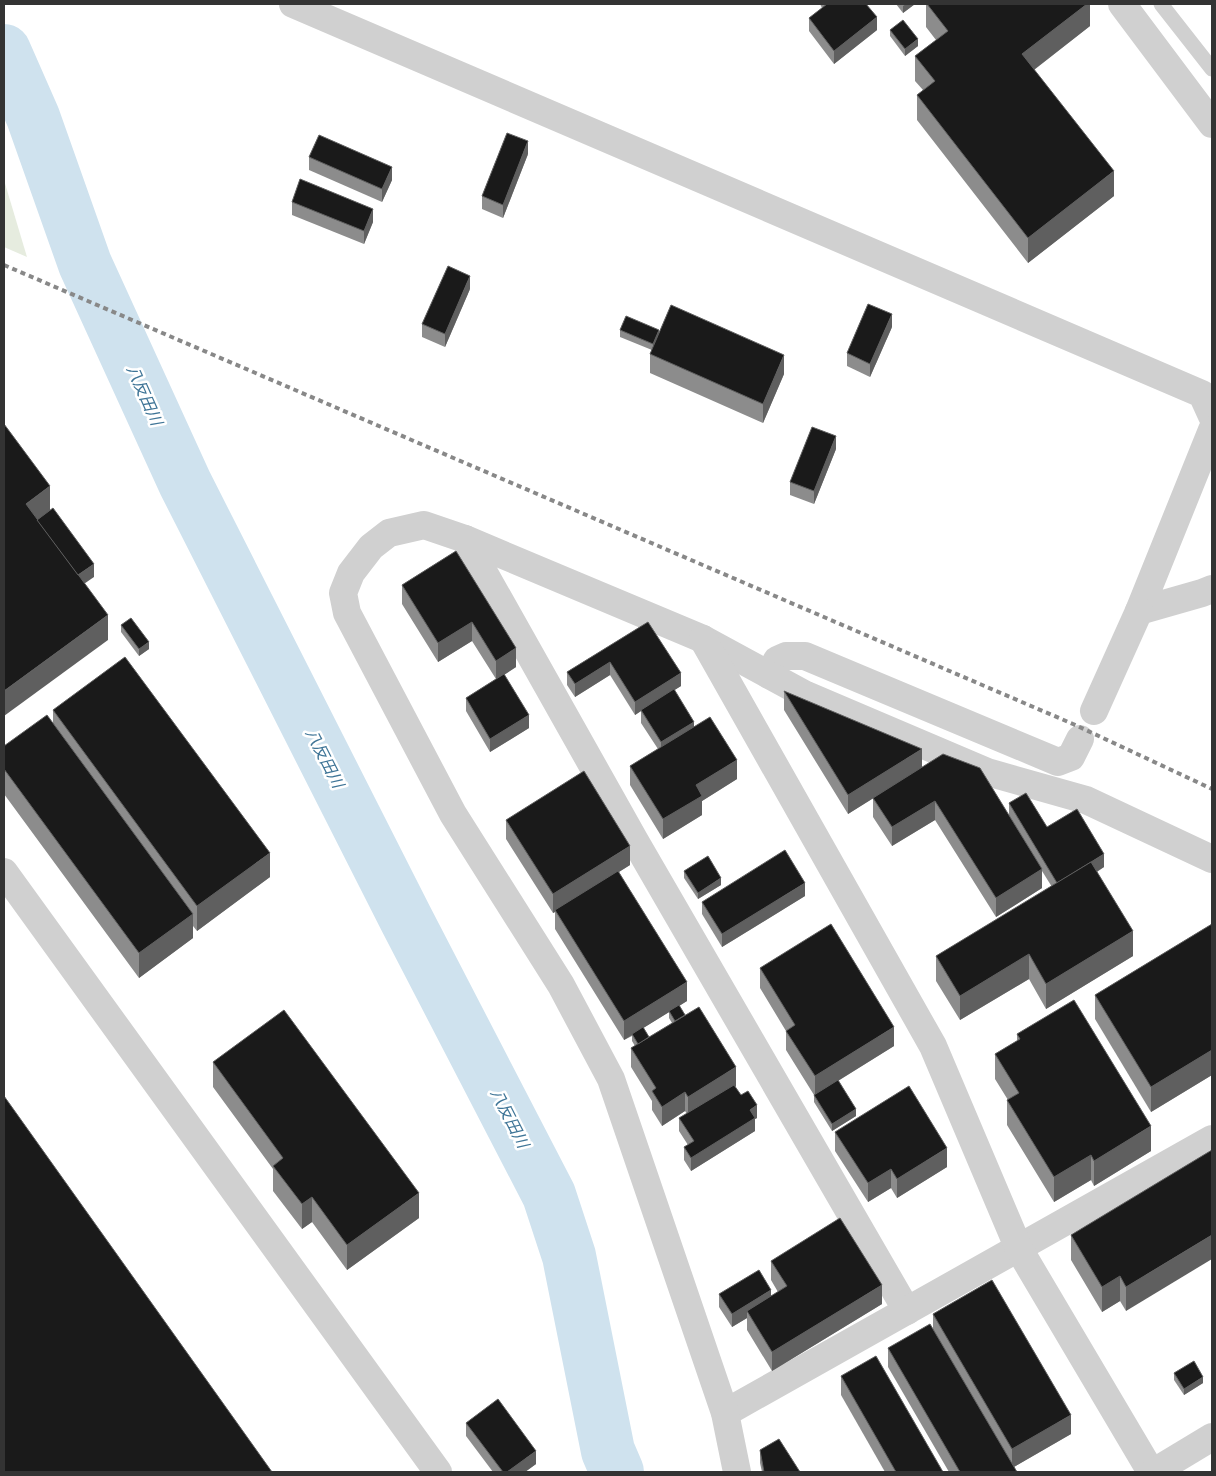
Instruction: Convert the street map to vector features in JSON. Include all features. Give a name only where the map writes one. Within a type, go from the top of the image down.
[{"type":"street","points":[[293,4],[1202,394],[1212,416]]},
{"type":"street","points":[[1122,4],[1212,124]]},
{"type":"street","points":[[1094,711],[1139,610],[1212,430]]},
{"type":"street","points":[[737,1472],[725,1413],[611,1079],[561,985],[453,814],[347,613],[343,594],[351,573],[371,547],[389,533],[424,526],[466,539],[703,639],[806,695],[986,772],[1086,800],[1212,859]]},
{"type":"street","points":[[466,539],[635,841],[907,1311]]},
{"type":"street","points":[[1139,610],[1212,589]]},
{"type":"street","points":[[703,639],[933,1046],[1019,1249],[1152,1472],[1212,1438]]},
{"type":"street","points":[[769,675],[777,660],[786,656],[805,656],[1058,762],[1071,757],[1080,739]]},
{"type":"street","points":[[4,872],[438,1472]]},
{"type":"street","points":[[725,1413],[1212,1139]]},
{"type":"lane","points":[[1161,4],[1212,69]]},
{"type":"shaded area","points":[[4,180],[27,257],[4,247]]},
{"type":"building","points":[[827,4],[866,4],[877,17],[834,51],[809,18]]},
{"type":"building","points":[[927,4],[1087,4],[1022,54],[1114,171],[1028,238],[917,95],[935,81],[915,56],[948,31]]},
{"type":"building","points":[[903,20],[918,39],[905,49],[890,30]]},
{"type":"building","points":[[507,133],[528,141],[503,205],[482,196]]},
{"type":"building","points":[[319,135],[392,167],[382,189],[309,157]]},
{"type":"building","points":[[300,179],[373,209],[364,231],[292,202]]},
{"type":"building","points":[[448,266],[470,276],[445,334],[422,324]]},
{"type":"building","points":[[868,304],[892,314],[870,364],[847,353]]},
{"type":"building","points":[[671,305],[784,355],[763,404],[650,354]]},
{"type":"building","points":[[626,316],[659,330],[653,344],[620,330]]},
{"type":"building","points":[[4,424],[50,486],[26,504],[108,615],[4,691]]},
{"type":"building","points":[[812,427],[836,436],[814,491],[790,482]]},
{"type":"building","points":[[53,508],[94,564],[78,575],[37,520]]},
{"type":"building","points":[[456,551],[516,648],[496,661],[472,622],[438,643],[402,585]]},
{"type":"building","points":[[131,618],[149,642],[139,649],[121,625]]},
{"type":"building","points":[[648,622],[681,673],[635,702],[610,662],[575,684],[567,672]]},
{"type":"building","points":[[125,657],[270,853],[197,906],[53,710]]},
{"type":"building","points":[[504,674],[529,715],[490,739],[466,698]]},
{"type":"building","points":[[674,689],[694,722],[661,742],[641,710]]},
{"type":"building","points":[[784,691],[922,749],[848,795]]},
{"type":"building","points":[[47,715],[193,914],[139,953],[4,769],[4,746]]},
{"type":"building","points":[[710,717],[737,760],[696,785],[702,796],[663,819],[630,766]]},
{"type":"building","points":[[943,754],[980,768],[1042,869],[996,898],[935,801],[892,827],[873,798]]},
{"type":"building","points":[[584,771],[630,846],[553,894],[506,820]]},
{"type":"building","points":[[1026,793],[1047,827],[1077,809],[1104,854],[1057,883],[1009,803]]},
{"type":"building","points":[[785,850],[805,883],[722,934],[702,902]]},
{"type":"building","points":[[708,856],[721,878],[698,893],[684,871]]},
{"type":"building","points":[[1091,862],[1133,931],[1046,984],[1029,954],[960,996],[936,956]]},
{"type":"building","points":[[618,871],[687,982],[624,1021],[555,910]]},
{"type":"building","points":[[831,924],[894,1027],[815,1076],[786,1031],[795,1025],[760,968]]},
{"type":"building","points":[[1212,924],[1212,1050],[1151,1087],[1095,995]]},
{"type":"building","points":[[1074,1000],[1151,1126],[1094,1161],[1091,1155],[1054,1177],[1007,1100],[1019,1093],[995,1054],[1020,1039],[1017,1034]]},
{"type":"building","points":[[679,1005],[685,1015],[675,1021],[669,1011]]},
{"type":"building","points":[[699,1007],[736,1067],[688,1097],[685,1092],[662,1107],[652,1091],[656,1088],[631,1048]]},
{"type":"building","points":[[284,1010],[419,1193],[347,1245],[312,1197],[302,1204],[273,1166],[283,1158],[213,1062]]},
{"type":"building","points":[[643,1027],[649,1037],[638,1044],[632,1034]]},
{"type":"building","points":[[838,1080],[856,1109],[832,1124],[814,1095]]},
{"type":"building","points":[[734,1085],[741,1095],[748,1091],[757,1105],[750,1110],[755,1118],[691,1158],[684,1147],[694,1141],[679,1118]]},
{"type":"building","points":[[909,1086],[947,1148],[897,1179],[891,1169],[868,1183],[835,1132]]},
{"type":"building","points":[[4,1096],[272,1472],[4,1472]]},
{"type":"building","points":[[1212,1150],[1212,1235],[1126,1287],[1120,1276],[1102,1287],[1071,1235]]},
{"type":"building","points":[[840,1218],[882,1285],[772,1352],[747,1311],[787,1286],[771,1261]]},
{"type":"building","points":[[759,1270],[771,1290],[732,1314],[719,1294]]},
{"type":"building","points":[[992,1280],[1071,1415],[1012,1449],[933,1314]]},
{"type":"building","points":[[930,1324],[1017,1472],[960,1472],[888,1348]]},
{"type":"building","points":[[876,1356],[943,1472],[896,1472],[841,1376]]},
{"type":"building","points":[[1194,1361],[1203,1377],[1184,1389],[1174,1373]]},
{"type":"building","points":[[498,1399],[536,1451],[507,1472],[503,1472],[466,1423]]},
{"type":"building","points":[[779,1439],[800,1472],[764,1472],[760,1450]]},
{"type":"waterway","name":"八反田川","points":[[4,51],[33,117],[85,264],[185,483],[406,919],[549,1195],[569,1256],[608,1451],[617,1472]]},
{"type":"railway","points":[[4,265],[1073,724],[1212,789]]}]
